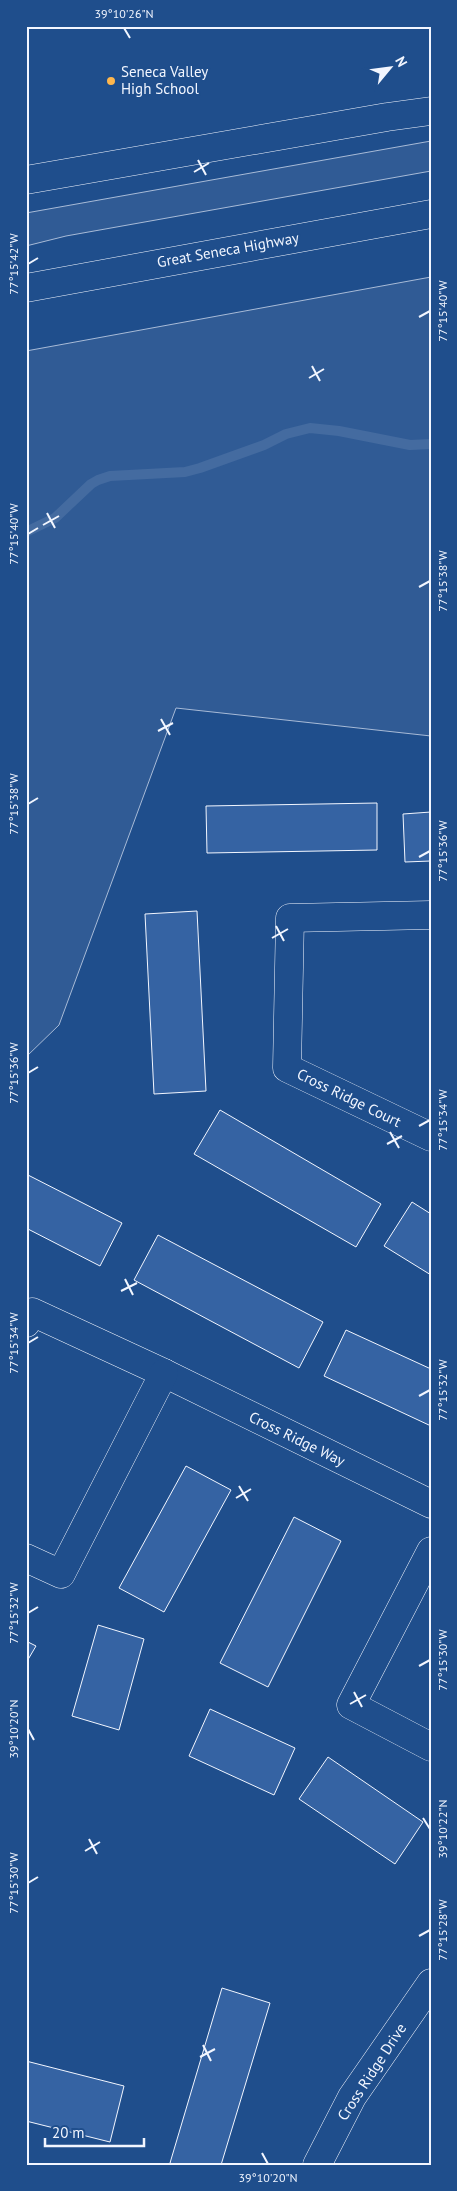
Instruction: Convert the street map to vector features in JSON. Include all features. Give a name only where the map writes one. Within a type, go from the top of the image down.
[{"type":"street","points":[[26,180],[377,118],[431,111]]},
{"type":"street","name":"Great Seneca Highway","points":[[26,288],[431,214]]},
{"type":"street","name":"Cross Ridge Court","points":[[431,916],[290,918],[287,1068],[431,1138]]},
{"type":"street","name":"Cross Ridge Way","points":[[26,1323],[32,1312],[431,1504]]},
{"type":"street","points":[[26,1558],[61,1574],[164,1374]]},
{"type":"street","points":[[431,1551],[424,1582],[351,1705],[431,1747]]},
{"type":"street","name":"Cross Ridge Drive","points":[[317,2165],[352,2097],[431,1983]]},
{"type":"shaded area","points":[[431,141],[431,171],[66,236],[26,246],[26,213]]},
{"type":"shaded area","points":[[431,277],[431,736],[176,708],[59,1025],[26,1057],[26,351]]},
{"type":"building","points":[[377,803],[377,850],[207,853],[206,806]]},
{"type":"building","points":[[431,812],[431,861],[405,862],[403,814]]},
{"type":"building","points":[[197,911],[206,1091],[154,1094],[145,914]]},
{"type":"building","points":[[220,1110],[381,1204],[356,1247],[194,1154]]},
{"type":"building","points":[[26,1174],[122,1223],[100,1266],[26,1228]]},
{"type":"building","points":[[412,1202],[431,1214],[431,1275],[384,1246]]},
{"type":"building","points":[[158,1235],[323,1322],[299,1368],[134,1280]]},
{"type":"building","points":[[346,1330],[431,1369],[431,1426],[324,1376]]},
{"type":"building","points":[[186,1466],[231,1490],[164,1612],[119,1588]]},
{"type":"building","points":[[294,1517],[341,1541],[268,1687],[220,1663]]},
{"type":"building","points":[[98,1625],[144,1639],[119,1730],[72,1716]]},
{"type":"building","points":[[26,1641],[36,1646],[26,1663]]},
{"type":"building","points":[[210,1709],[295,1748],[274,1795],[189,1756]]},
{"type":"building","points":[[328,1757],[423,1822],[395,1864],[299,1799]]},
{"type":"building","points":[[222,1988],[270,2003],[221,2165],[176,2165],[170,2163]]},
{"type":"building","points":[[26,2061],[124,2086],[110,2142],[26,2121]]},
{"type":"waterway","points":[[26,532],[55,518],[91,484],[98,480],[110,476],[185,472],[264,445],[286,434],[310,428],[339,431],[410,445],[431,444]]},
{"type":"place","name":"Seneca Valley High School","points":[[111,81]]}]
